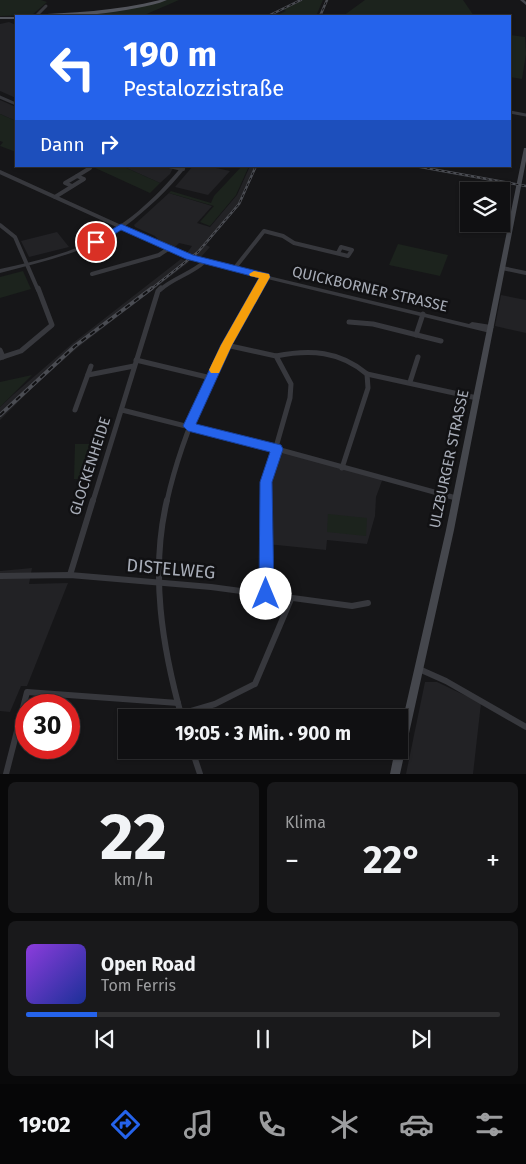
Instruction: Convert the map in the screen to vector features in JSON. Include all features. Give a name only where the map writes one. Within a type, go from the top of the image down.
[{"type":"main road","points":[[41,15],[112,12],[165,0]]},
{"type":"main road","points":[[522,0],[526,4]]},
{"type":"main road","points":[[1,18],[15,17]]},
{"type":"main road","name":"ULZBURGER STRASSE","points":[[395,774],[456,498],[526,152]]},
{"type":"street","points":[[41,15],[46,6]]},
{"type":"street","points":[[0,98],[15,104]]},
{"type":"street","points":[[511,112],[526,115]]},
{"type":"street","points":[[72,186],[65,183],[90,168]]},
{"type":"street","points":[[0,271],[85,247],[107,236],[121,227],[158,195],[184,168]]},
{"type":"street","name":"QUICKBORNER STRASSE","points":[[0,172],[168,249],[204,262],[490,329]]},
{"type":"street","points":[[55,197],[84,179],[77,176]]},
{"type":"street","points":[[0,350],[1,357],[21,350],[52,325],[14,237],[1,227]]},
{"type":"street","points":[[234,269],[264,231],[283,236],[294,243],[338,253]]},
{"type":"street","points":[[92,274],[159,255],[168,249]]},
{"type":"street","name":"GLOCKENHEIDE","points":[[70,575],[158,292],[171,280],[193,271],[204,262]]},
{"type":"street","points":[[502,268],[526,273]]},
{"type":"street","points":[[180,709],[168,668],[162,622],[160,544],[164,512],[188,426],[226,345],[265,277]]},
{"type":"street","points":[[416,335],[423,314]]},
{"type":"street","points":[[349,322],[373,324],[441,341]]},
{"type":"street","points":[[226,345],[276,356],[294,351],[320,352],[355,362],[367,374],[477,398]]},
{"type":"street","points":[[266,594],[266,482],[277,449],[292,384],[276,356]]},
{"type":"street","points":[[410,382],[418,357]]},
{"type":"street","points":[[88,375],[135,363],[211,378]]},
{"type":"street","name":"GLOCKENHEIDE","points":[[75,410],[91,366]]},
{"type":"street","points":[[342,468],[368,388],[367,374]]},
{"type":"street","points":[[122,410],[277,449],[456,498]]},
{"type":"street","name":"DISTELWEG","points":[[0,576],[70,575],[266,594],[352,606],[368,603]]},
{"type":"street","points":[[201,709],[255,684],[291,598]]},
{"type":"street","points":[[419,669],[440,677],[526,727]]},
{"type":"street","points":[[6,774],[27,692],[178,703]]},
{"type":"street","points":[[195,759],[200,774]]},
{"type":"shaded area","points":[[0,0],[41,0],[47,2],[32,15],[0,16]]},
{"type":"shaded area","points":[[167,0],[179,0],[144,15],[76,15],[148,5]]},
{"type":"shaded area","points":[[303,0],[323,0],[316,15],[277,15],[286,11],[283,9]]},
{"type":"shaded area","points":[[365,0],[463,0],[473,15],[344,15]]},
{"type":"shaded area","points":[[9,22],[15,25],[15,98],[0,91],[0,24]]},
{"type":"shaded area","points":[[511,35],[525,37],[526,54],[522,79],[511,77]]},
{"type":"shaded area","points":[[0,100],[15,107],[15,121],[0,114]]},
{"type":"shaded area","points":[[0,114],[15,121],[15,152],[0,146],[3,142],[0,141]]},
{"type":"shaded area","points":[[93,167],[124,167],[160,183],[150,193]]},
{"type":"shaded area","points":[[124,167],[174,167],[170,174],[160,183]]},
{"type":"shaded area","points":[[192,167],[212,167],[230,171],[208,195],[175,187]]},
{"type":"shaded area","points":[[241,167],[249,167],[236,195],[210,226],[200,222],[214,206],[169,193],[171,191],[211,203],[214,196]]},
{"type":"shaded area","points":[[250,167],[257,167],[241,203],[206,245],[210,247],[201,257],[187,253],[192,246],[179,243],[174,248],[164,245],[155,236],[134,225],[169,193],[212,206],[197,223],[210,227],[205,233],[237,195]]},
{"type":"shaded area","points":[[57,232],[69,247],[29,257],[21,241]]},
{"type":"shaded area","points":[[398,244],[448,255],[440,276],[389,265]]},
{"type":"shaded area","points":[[181,259],[189,262],[77,348],[0,420],[0,407],[14,394],[73,343]]},
{"type":"shaded area","points":[[23,271],[31,289],[0,298],[0,277]]},
{"type":"shaded area","points":[[501,295],[526,300],[526,333],[495,326]]},
{"type":"shaded area","points":[[32,375],[0,407],[0,382]]},
{"type":"shaded area","points":[[75,444],[103,444],[92,480],[74,479]]},
{"type":"shaded area","points":[[277,449],[383,478],[376,497],[375,516],[367,544],[327,540],[326,550],[267,544],[266,482]]},
{"type":"shaded area","points":[[328,514],[367,518],[366,536],[327,532]]},
{"type":"shaded area","points":[[32,568],[29,584],[68,583],[27,686],[21,686],[18,694],[15,694],[15,700],[10,712],[0,711],[0,571]]},
{"type":"shaded area","points":[[425,682],[437,682],[481,703],[473,774],[406,774]]},
{"type":"railway","points":[[270,15],[301,0]]},
{"type":"railway","points":[[320,15],[327,0]]},
{"type":"railway","points":[[150,290],[198,252],[239,204],[256,167]]},
{"type":"railway","points":[[421,167],[526,186]]},
{"type":"railway","points":[[0,415],[75,346],[152,288]]},
{"type":"slow traffic","points":[[215,370],[226,345],[265,277],[254,274]]},
{"type":"route","points":[[96,242],[121,227],[189,257],[265,277],[226,345],[188,426],[277,449],[266,482],[266,594]]}]
